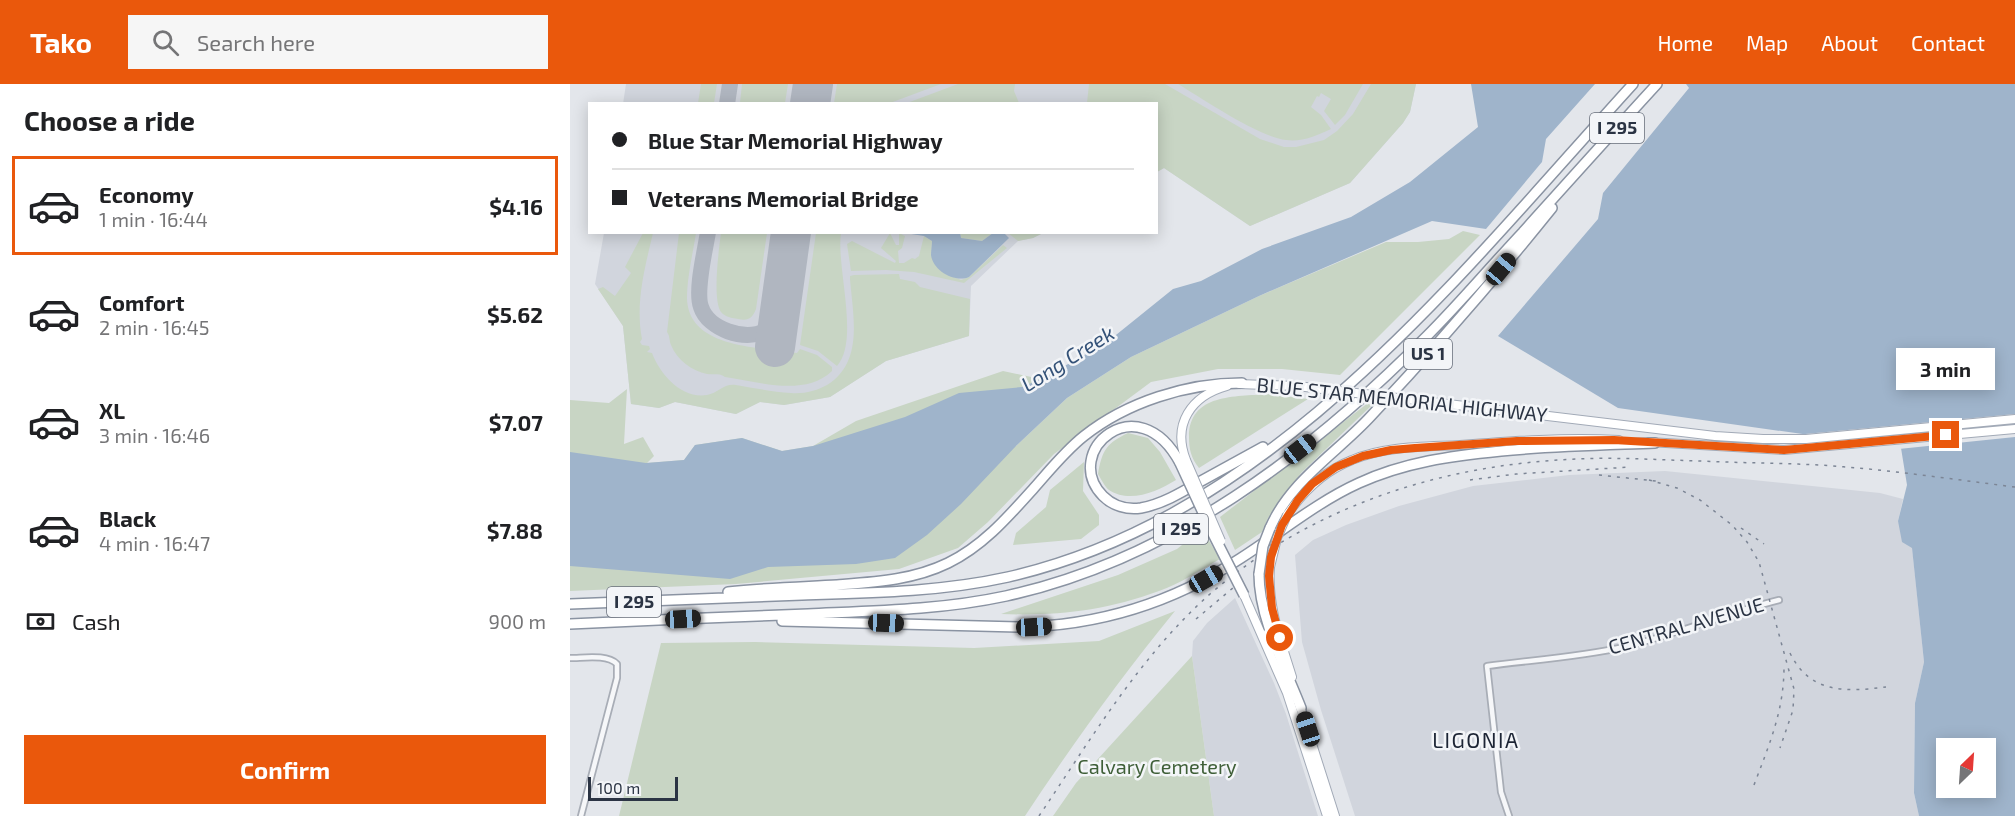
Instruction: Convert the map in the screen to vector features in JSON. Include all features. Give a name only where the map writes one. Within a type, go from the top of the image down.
[{"type":"highway","name":"I 295","points":[[570,604],[918,590],[984,581],[1048,566],[1109,544],[1169,515],[1225,480],[1297,428],[1364,372],[1412,326],[1633,84]]},
{"type":"highway","name":"I 295","points":[[570,624],[894,610],[962,604],[1050,584],[1092,570],[1153,544],[1228,500],[1283,463],[1335,422],[1383,379],[1430,333],[1657,84]]},
{"type":"highway","name":"US 1","points":[[1301,708],[1264,613],[1260,593],[1259,574],[1263,546],[1279,510],[1298,485],[1369,419],[1451,328],[1551,210],[1577,172]]},
{"type":"highway","points":[[697,599],[713,594],[739,591],[888,581],[937,568],[956,559],[987,537],[1074,445],[1106,421],[1135,406],[1176,392],[1209,385],[1242,383]]},
{"type":"highway","points":[[1244,595],[1211,530],[1183,462],[1158,435],[1142,428],[1126,427],[1110,432],[1098,444],[1093,454],[1091,471],[1097,488],[1109,501],[1127,508],[1140,508],[1174,496],[1297,428]]},
{"type":"highway","points":[[659,620],[1018,627],[1089,621],[1143,606],[1199,583],[1240,559],[1336,495],[1360,482],[1398,468],[1448,457],[1530,448],[1655,443]]},
{"type":"main road","name":"BLUE STAR MEMORIAL HIGHWAY","points":[[1183,462],[1181,431],[1191,408],[1206,394],[1222,387],[1242,383],[1297,386],[1741,438],[1806,439],[2015,419]]},
{"type":"main road","name":"BLUE STAR MEMORIAL HIGHWAY","points":[[1335,816],[1274,618],[1270,598],[1270,567],[1277,538],[1287,515],[1304,492],[1320,478],[1346,462],[1372,454],[1415,448],[1517,441],[1596,440],[1764,450],[1807,449],[2015,429]]},
{"type":"main road","points":[[1244,595],[1287,693],[1327,816]]},
{"type":"street","name":"CENTRAL AVENUE","points":[[1509,816],[1501,792],[1487,666],[1622,647],[1676,633],[1779,600]]},
{"type":"street","points":[[570,658],[612,660],[617,664],[617,678],[581,816]]},
{"type":"shaded area","points":[[626,84],[1416,84],[1410,112],[1403,123],[1350,183],[1250,226],[1164,168],[1158,171],[1158,102],[623,102]]},
{"type":"shaded area","points":[[604,234],[1041,234],[1018,241],[971,286],[969,336],[886,361],[830,397],[784,405],[760,402],[736,414],[675,402],[659,408],[631,404],[623,326],[595,284]]},
{"type":"shaded area","points":[[1665,471],[1880,493],[1903,499],[1898,521],[1912,547],[1924,662],[1915,703],[1914,793],[1919,816],[1355,816],[1302,642],[1295,555],[1313,540],[1346,525],[1399,506],[1473,486],[1569,475]]},
{"type":"shaded area","points":[[1235,598],[1286,714],[1318,816],[1214,816],[1192,656],[1193,641],[1207,623]]},
{"type":"green space","points":[[701,84],[717,84],[714,102],[698,102]]},
{"type":"green space","points":[[742,84],[788,84],[785,102],[740,102]]},
{"type":"green space","points":[[837,84],[941,84],[893,102],[834,102]]},
{"type":"green space","points":[[958,84],[1015,84],[1014,91],[1019,102],[910,102]]},
{"type":"green space","points":[[1089,84],[1165,84],[1260,139],[1284,147],[1296,147],[1324,140],[1337,131],[1353,114],[1371,84],[1416,84],[1410,112],[1403,123],[1350,183],[1250,226],[1164,168],[1158,171],[1158,102],[1087,102]]},
{"type":"green space","points":[[1178,84],[1363,84],[1345,115],[1335,125],[1324,111],[1331,99],[1321,93],[1319,97],[1317,96],[1311,107],[1321,115],[1331,129],[1309,138],[1286,140],[1247,125]]},
{"type":"green space","points":[[1463,231],[1480,235],[1340,375],[1282,369],[1218,369],[1151,382],[1054,454],[988,522],[958,548],[899,569],[736,584],[570,591],[570,536],[1016,446],[1067,398],[1131,357],[1259,296],[1386,242],[1449,239]]},
{"type":"green space","points":[[642,234],[653,234],[640,299],[642,339],[640,342],[642,345],[649,346],[650,349],[647,352],[652,353],[666,377],[680,389],[698,395],[707,395],[732,385],[801,393],[827,385],[847,364],[851,351],[854,323],[850,276],[854,275],[899,274],[900,279],[915,282],[920,287],[970,299],[969,336],[886,361],[830,397],[784,405],[760,402],[736,414],[675,402],[659,408],[631,404],[623,326],[598,289],[603,287],[615,296],[631,273],[625,267]]},
{"type":"green space","points":[[679,234],[696,234],[687,298],[691,315],[700,327],[713,336],[747,346],[797,353],[800,349],[817,355],[832,367],[832,371],[809,384],[795,386],[781,386],[701,373],[681,360],[671,345],[667,332]]},
{"type":"green space","points":[[721,234],[767,234],[756,309],[751,317],[741,320],[731,318],[721,312],[718,306],[717,274]]},
{"type":"green space","points":[[816,234],[841,234],[840,247],[847,321],[844,354],[837,366],[818,351],[800,345]]},
{"type":"green space","points":[[889,234],[896,245],[899,245],[899,234],[905,236],[902,248],[898,251],[899,263],[904,263],[919,256],[924,236],[932,241],[932,257],[937,267],[961,280],[969,277],[1003,245],[1007,248],[964,283],[914,272],[851,271],[847,244],[852,241],[895,263],[896,261],[881,248]]},
{"type":"green space","points":[[960,234],[992,234],[982,241],[961,238]]},
{"type":"green space","points":[[1009,234],[1041,234],[1033,238],[1018,241]]},
{"type":"green space","points":[[1003,371],[1041,379],[1021,406],[570,520],[570,400],[609,403],[627,389],[624,444],[643,437],[654,456],[647,463],[684,460],[695,445],[742,438],[782,451],[813,446],[856,421]]},
{"type":"green space","points":[[1267,394],[1308,399],[1199,468],[1192,457],[1189,441],[1191,423],[1197,412],[1216,400]]},
{"type":"green space","points":[[1368,403],[1373,404],[1301,473],[1268,518],[1262,532],[1235,550],[1220,517]]},
{"type":"green space","points":[[1128,433],[1148,438],[1160,452],[1176,480],[1152,492],[1135,496],[1117,494],[1108,489],[1098,474],[1101,459],[1110,444]]},
{"type":"green space","points":[[1084,462],[1083,491],[1099,515],[1099,525],[1081,539],[1013,545],[1016,533],[1046,507],[1050,490]]},
{"type":"green space","points":[[1202,529],[1220,559],[1167,588],[1139,598],[1081,611],[1001,614],[1118,575],[1177,549]]},
{"type":"green space","points":[[1175,611],[1097,712],[1025,816],[619,816],[661,643],[755,642],[974,648],[1099,641]]},
{"type":"green space","name":"Calvary Cemetery","points":[[1192,656],[1214,816],[1053,816],[1076,783]]},
{"type":"water","points":[[1471,84],[1595,84],[1546,139],[1542,162],[1486,229],[1432,221],[1259,296],[1131,357],[1067,398],[1016,446],[961,504],[927,535],[895,558],[856,564],[768,567],[730,579],[570,566],[570,452],[646,463],[684,460],[695,445],[742,438],[782,451],[813,446],[905,417],[959,393],[1022,387],[1106,343],[1173,289],[1201,281],[1262,249],[1351,217],[1410,182],[1478,127]]},
{"type":"water","points":[[1686,84],[2015,84],[2015,816],[1919,816],[1914,793],[1915,703],[1924,662],[1912,548],[1902,542],[1898,521],[1907,485],[1901,448],[1618,408],[1498,336],[1598,219],[1603,193],[1689,88]]},
{"type":"water","points":[[911,234],[960,234],[961,238],[982,241],[992,234],[1005,234],[1009,238],[969,277],[957,278],[940,271],[936,266],[931,255],[932,241],[924,236]]},
{"type":"pier","points":[[2015,414],[2015,437],[1889,450],[1805,438],[1805,434]]},
{"type":"taxiway","points":[[727,102],[730,84]]},
{"type":"taxiway","points":[[708,234],[699,300],[705,315],[711,322],[738,334],[757,334],[765,331],[774,323],[780,313]]},
{"type":"runway","points":[[810,102],[813,84]]},
{"type":"runway","points":[[775,347],[791,234]]},
{"type":"railway","points":[[1039,816],[1139,671],[1161,644],[1210,594],[1250,563],[1292,536],[1336,513],[1382,495],[1430,480],[1478,470],[1593,458],[1819,465],[2015,487]]},
{"type":"railway","points":[[1470,480],[1516,474],[1631,467]]},
{"type":"railway","points":[[1599,475],[1656,481]]},
{"type":"railway","points":[[1649,480],[1677,488],[1700,500],[1732,525],[1747,542],[1759,562],[1794,689],[1793,710],[1780,748]]},
{"type":"railway","points":[[1741,528],[1764,544]]},
{"type":"railway","points":[[1196,619],[1240,582]]},
{"type":"railway","points":[[1790,653],[1808,676],[1830,687],[1857,690],[1886,687]]},
{"type":"railway","points":[[1754,785],[1778,713],[1784,667]]},
{"type":"district","name":"LIGONIA","points":[[1476,741]]},
{"type":"route","points":[[1280,638],[1270,598],[1269,576],[1271,557],[1282,525],[1287,515],[1312,484],[1336,467],[1363,456],[1391,450],[1517,441],[1614,440],[1784,450],[1946,435]]},
{"type":"water label","name":"Long Creek","points":[[1068,359]]}]
